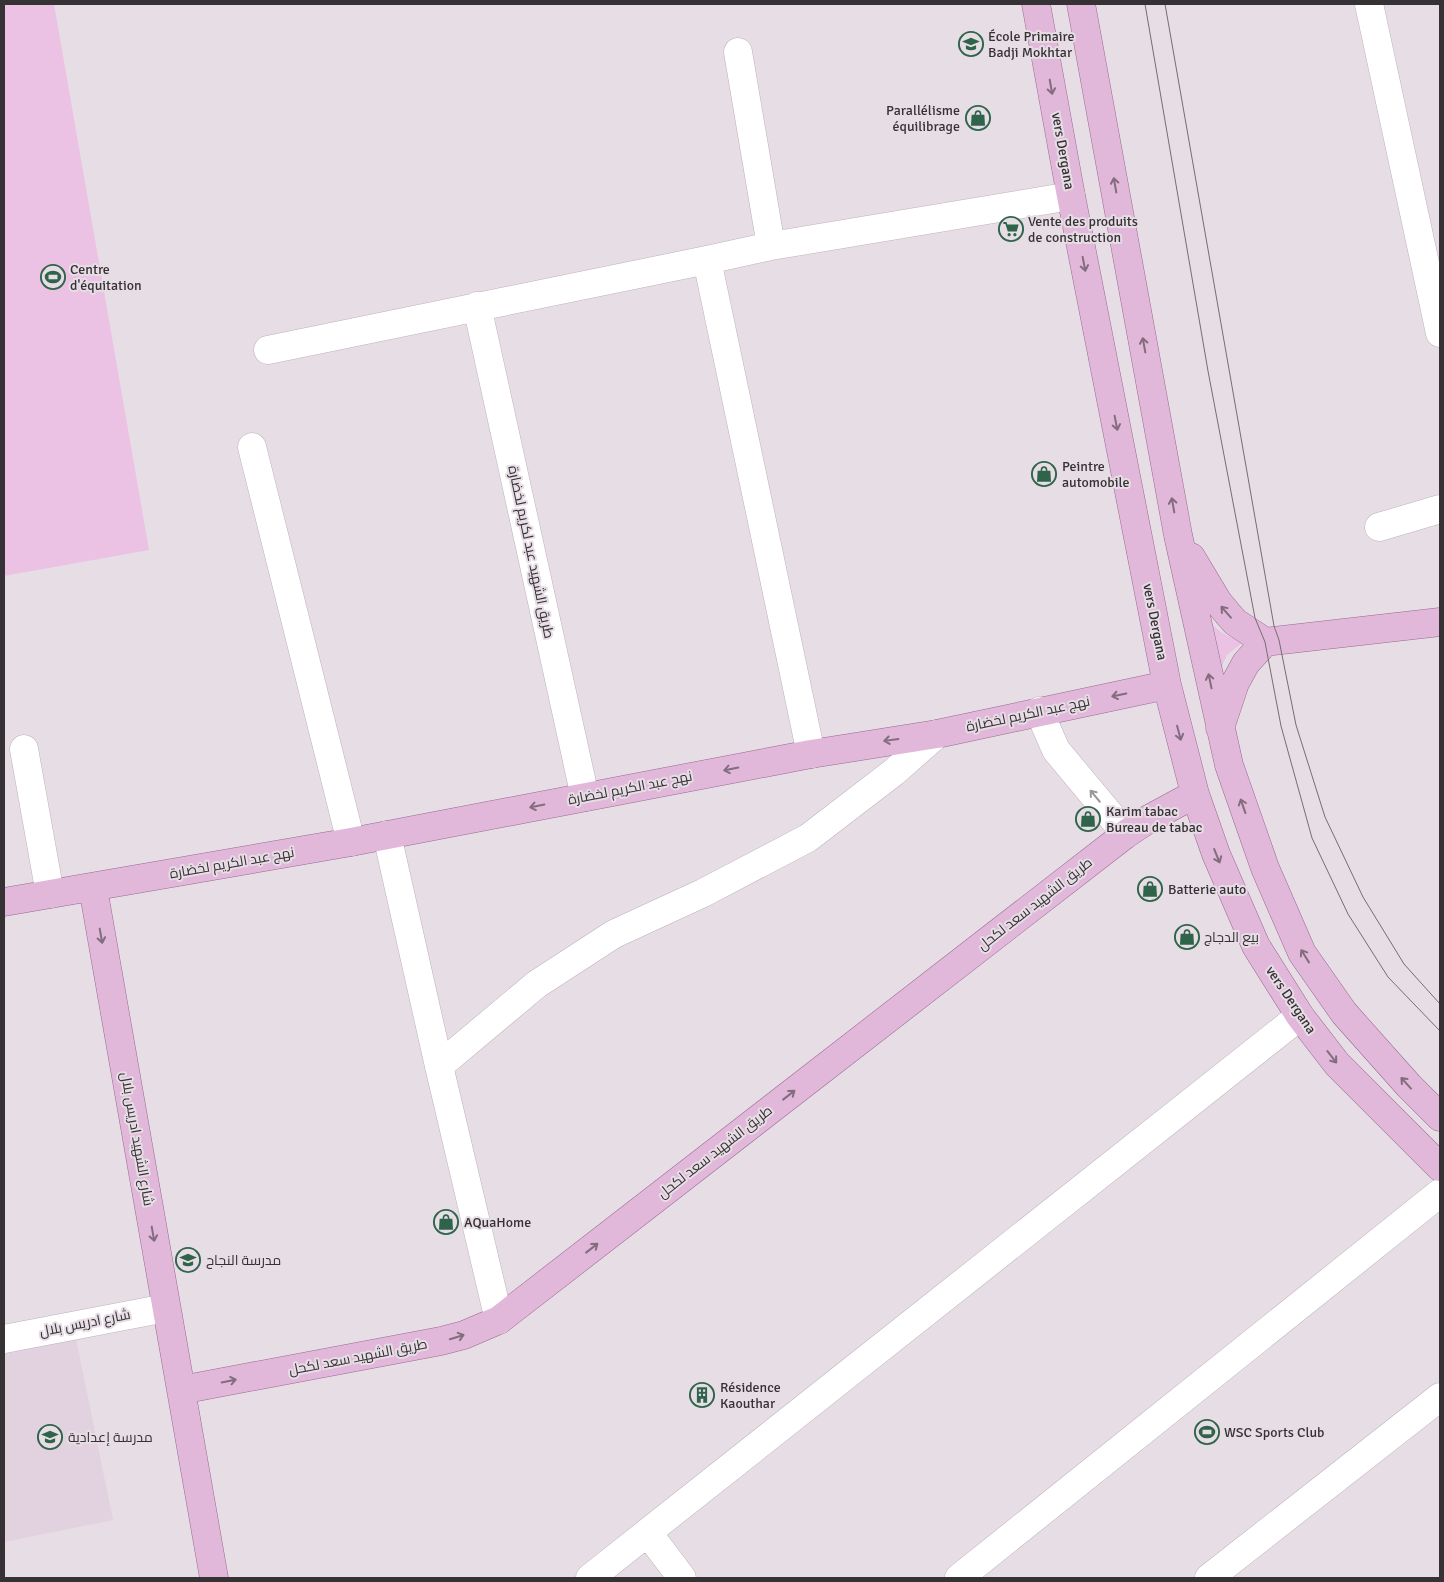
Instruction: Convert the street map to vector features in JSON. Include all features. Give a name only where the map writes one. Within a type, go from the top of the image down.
[{"type":"main road","name":"vers Dergana","points":[[1036,4],[1071,196],[1167,685],[1195,794],[1216,854],[1256,946],[1300,1016],[1337,1064],[1440,1167]]},
{"type":"main road","points":[[1081,4],[1178,535],[1229,765],[1265,868],[1302,953],[1344,1013],[1409,1086],[1440,1117]]},
{"type":"main road","points":[[1178,535],[1218,602],[1235,622],[1265,642],[1440,622]]},
{"type":"main road","points":[[1220,729],[1235,683],[1246,663],[1265,642]]},
{"type":"main road","name":"نهج عبد الكريم لخضارة","points":[[4,902],[351,842],[811,754],[937,734],[1167,685]]},
{"type":"main road","name":"طريق الشهيد سعد لكحل","points":[[181,1390],[442,1341],[464,1335],[499,1320],[1126,834],[1147,820],[1195,794]]},
{"type":"main road","name":"شارع الشهيد ادريس بلال","points":[[93,888],[214,1578]]},
{"type":"street","points":[[1369,4],[1440,333]]},
{"type":"street","points":[[738,52],[770,246]]},
{"type":"street","points":[[268,350],[770,246],[1071,196]]},
{"type":"street","points":[[707,260],[811,754]]},
{"type":"street","name":"طريق الشهيد عبد لكريم لخضارة","points":[[478,306],[585,797]]},
{"type":"street","points":[[252,447],[351,842]]},
{"type":"street","points":[[1379,527],[1440,509]]},
{"type":"street","points":[[1039,712],[1056,750],[1126,834]]},
{"type":"street","points":[[438,1066],[537,984],[614,934],[703,893],[808,838],[894,772],[937,734]]},
{"type":"street","points":[[24,749],[50,894]]},
{"type":"street","points":[[387,835],[438,1066],[499,1320]]},
{"type":"street","points":[[590,1578],[1300,1016]]},
{"type":"street","points":[[959,1578],[1440,1192]]},
{"type":"street","name":"شارع ادريس بلال","points":[[4,1339],[166,1308]]},
{"type":"street","points":[[1210,1578],[1440,1397]]},
{"type":"street","points":[[648,1533],[682,1578]]},
{"type":"shaded area","name":"Centre d'équitation","points":[[4,4],[54,4],[149,550],[4,576]]},
{"type":"shaded area","points":[[1213,625],[1228,636],[1246,640],[1227,655],[1222,666]]},
{"type":"shaded area","name":"مدرسة إعدادية","points":[[76,1339],[113,1520],[4,1542],[4,1354]]},
{"type":"tram line","points":[[1145,4],[1208,371],[1255,618],[1265,642],[1281,726],[1312,838],[1348,914],[1388,977],[1440,1031]]},
{"type":"tram line","points":[[1165,4],[1274,626],[1279,640],[1296,725],[1325,817],[1363,897],[1404,964],[1440,1004]]},
{"type":"place","name":"École Primaire Badji Mokhtar","points":[[971,44]]},
{"type":"place","name":"Parallélisme équilibrage","points":[[978,118]]},
{"type":"place","name":"Vente des produits de construction","points":[[1011,229]]},
{"type":"place","name":"Centre d'équitation","points":[[53,277]]},
{"type":"place","name":"Peintre automobile","points":[[1044,474]]},
{"type":"place","name":"Karim tabac Bureau de tabac","points":[[1088,819]]},
{"type":"place","name":"Batterie auto","points":[[1150,889]]},
{"type":"place","name":"بيع الدجاج","points":[[1187,937]]},
{"type":"place","name":"AQuaHome","points":[[446,1222]]},
{"type":"place","name":"مدرسة النجاح","points":[[188,1260]]},
{"type":"place","name":"Résidence Kaouthar","points":[[702,1395]]},
{"type":"place","name":"WSC Sports Club","points":[[1207,1432]]},
{"type":"place","name":"مدرسة إعدادية","points":[[50,1437]]}]
